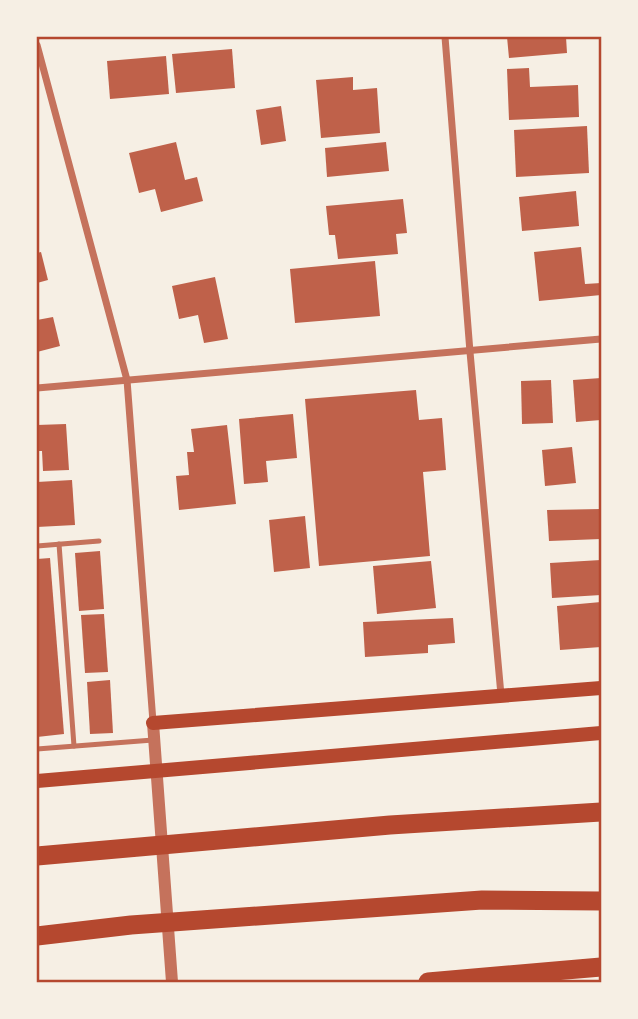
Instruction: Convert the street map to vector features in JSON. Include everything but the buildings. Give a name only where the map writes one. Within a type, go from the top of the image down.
[{"type":"highway","points":[[37,856],[390,825],[601,812]]},
{"type":"highway","points":[[37,936],[131,925],[482,900],[601,901]]},
{"type":"highway","points":[[428,982],[601,967]]},
{"type":"main road","points":[[153,723],[601,688]]},
{"type":"main road","points":[[37,781],[601,733]]},
{"type":"street","points":[[445,37],[501,695]]},
{"type":"street","points":[[37,45],[127,380],[172,982]]},
{"type":"street","points":[[37,388],[601,339]]},
{"type":"lane","points":[[37,546],[99,541]]},
{"type":"lane","points":[[59,544],[74,746]]},
{"type":"lane","points":[[37,749],[153,740]]}]
